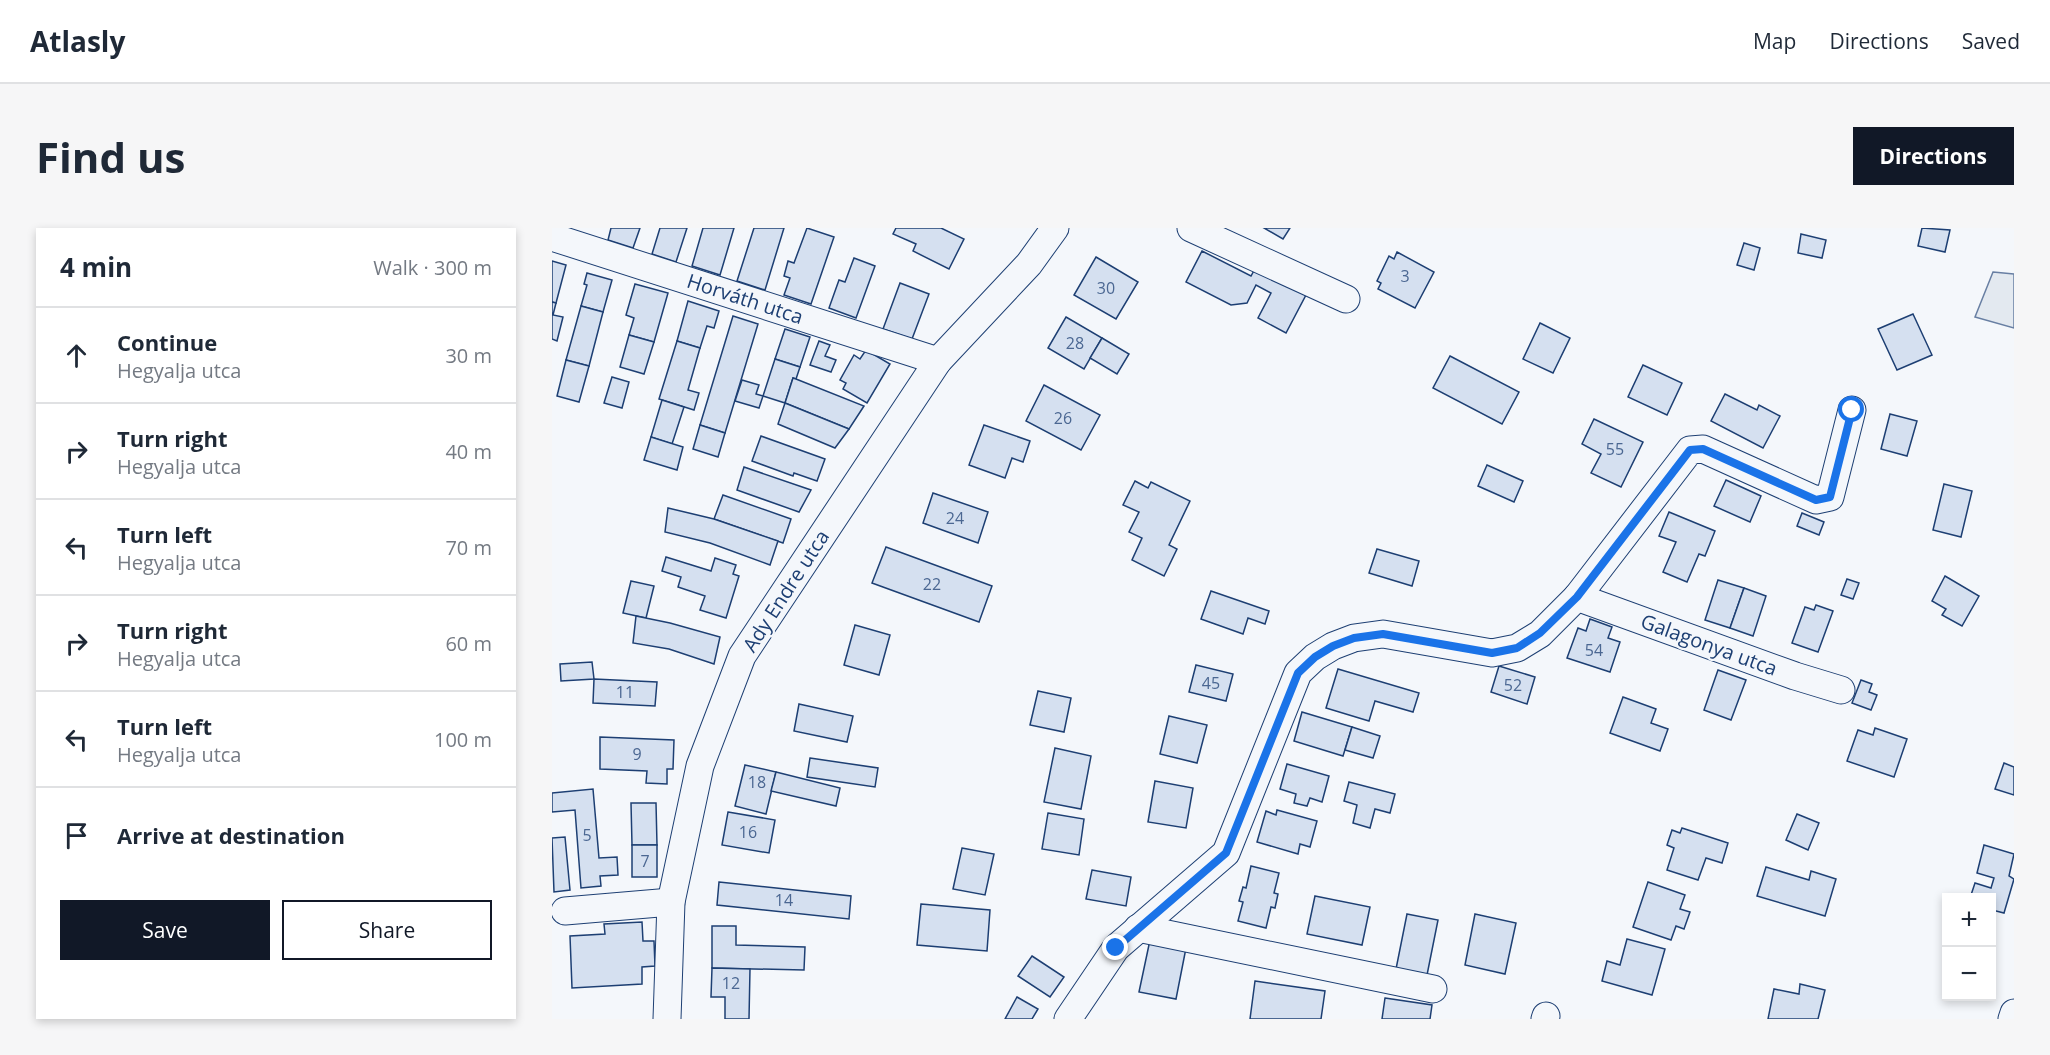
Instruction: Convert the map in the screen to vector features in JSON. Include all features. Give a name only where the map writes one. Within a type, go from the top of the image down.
[{"type":"street","name":"Ady Endre utca","points":[[668,1019],[671,902],[700,766],[742,656],[939,361],[1029,264],[1055,228]]},
{"type":"street","points":[[1191,228],[1346,299]]},
{"type":"street","name":"Horváth utca","points":[[552,237],[939,361]]},
{"type":"street","points":[[1068,1019],[1116,948],[1226,853],[1298,673],[1315,657],[1333,646],[1354,638],[1383,634],[1492,653],[1517,648],[1540,633],[1577,597],[1690,450],[1703,449],[1816,500],[1830,497],[1852,410]]},
{"type":"street","name":"Galagonya utca","points":[[1577,597],[1795,676],[1841,690]]},
{"type":"street","points":[[565,911],[671,902]]},
{"type":"street","points":[[1138,928],[1433,989]]},
{"type":"street","points":[[2012,1019],[2014,1013]]},
{"type":"shaded area","points":[[1993,272],[2014,274],[2014,328],[1975,317]]},
{"type":"building","points":[[611,228],[640,228],[633,248],[608,240]]},
{"type":"building","points":[[660,228],[687,228],[676,262],[652,254]]},
{"type":"building","points":[[703,228],[734,228],[720,275],[692,266]]},
{"type":"building","points":[[754,228],[784,228],[765,290],[737,281]]},
{"type":"building","points":[[807,228],[834,237],[811,304],[784,295],[790,278],[784,276],[788,261],[794,263]]},
{"type":"building","points":[[896,228],[941,228],[964,239],[949,269],[913,251],[916,244],[893,234]]},
{"type":"building","points":[[1264,228],[1290,228],[1283,239]]},
{"type":"building","points":[[1922,228],[1950,230],[1945,252],[1918,246]]},
{"type":"building","points":[[1801,234],[1826,240],[1822,258],[1798,253]]},
{"type":"building","points":[[1744,243],[1760,248],[1754,270],[1737,265]]},
{"type":"building","points":[[1202,251],[1251,276],[1256,267],[1307,293],[1286,333],[1258,318],[1271,293],[1256,285],[1247,303],[1231,305],[1186,282]]},
{"type":"building","points":[[1397,252],[1434,272],[1415,308],[1378,289],[1381,283],[1377,281],[1389,256],[1394,259]]},
{"type":"building","points":[[1096,257],[1138,282],[1116,319],[1074,295]]},
{"type":"building","points":[[854,258],[875,266],[856,318],[829,308],[839,280],[845,282]]},
{"type":"building","points":[[552,261],[566,265],[556,303],[552,302]]},
{"type":"building","points":[[587,273],[612,280],[603,312],[581,306],[587,285],[584,284]]},
{"type":"building","points":[[900,283],[929,294],[912,339],[883,329]]},
{"type":"building","points":[[635,284],[668,293],[654,342],[629,335],[634,318],[626,315]]},
{"type":"building","points":[[688,301],[719,311],[714,328],[707,326],[700,348],[677,341]]},
{"type":"building","points":[[552,302],[556,303],[553,315],[563,317],[557,341],[552,339]]},
{"type":"building","points":[[581,306],[603,312],[589,366],[566,360]]},
{"type":"building","points":[[1913,314],[1932,355],[1897,370],[1878,329]]},
{"type":"building","points":[[733,316],[758,324],[725,433],[700,425]]},
{"type":"building","points":[[1066,317],[1102,338],[1084,369],[1048,348]]},
{"type":"building","points":[[1540,323],[1570,338],[1553,373],[1523,359]]},
{"type":"building","points":[[785,329],[810,337],[800,367],[775,359]]},
{"type":"building","points":[[629,335],[654,342],[644,374],[620,367]]},
{"type":"building","points":[[1102,338],[1129,354],[1117,374],[1090,358]]},
{"type":"building","points":[[677,341],[700,348],[688,390],[699,393],[694,410],[659,399]]},
{"type":"building","points":[[819,341],[830,345],[825,356],[836,360],[831,372],[810,365]]},
{"type":"building","points":[[866,350],[890,364],[867,403],[843,389],[846,383],[840,380],[854,355],[860,359]]},
{"type":"building","points":[[1450,356],[1519,392],[1502,424],[1433,388]]},
{"type":"building","points":[[775,359],[800,367],[796,379],[793,378],[785,403],[763,396]]},
{"type":"building","points":[[566,360],[589,366],[579,402],[557,396]]},
{"type":"building","points":[[1643,365],[1682,383],[1667,415],[1628,397]]},
{"type":"building","points":[[612,377],[629,382],[622,408],[604,403]]},
{"type":"building","points":[[793,378],[864,406],[849,429],[785,403]]},
{"type":"building","points":[[742,380],[759,385],[756,394],[763,396],[759,408],[735,401]]},
{"type":"building","points":[[1044,385],[1100,415],[1081,450],[1026,421]]},
{"type":"building","points":[[1725,394],[1757,410],[1759,405],[1780,416],[1763,448],[1711,421]]},
{"type":"building","points":[[662,400],[684,407],[672,444],[651,437]]},
{"type":"building","points":[[785,403],[849,429],[835,448],[778,424]]},
{"type":"building","points":[[1890,414],[1917,421],[1907,456],[1881,449]]},
{"type":"building","points":[[1594,419],[1643,442],[1621,487],[1591,473],[1601,454],[1582,444]]},
{"type":"building","points":[[700,425],[725,433],[718,457],[693,449]]},
{"type":"building","points":[[984,425],[1030,441],[1023,462],[1012,458],[1005,478],[969,465]]},
{"type":"building","points":[[761,436],[825,459],[817,481],[794,473],[793,476],[752,461]]},
{"type":"building","points":[[651,437],[683,447],[677,470],[644,460]]},
{"type":"building","points":[[1487,465],[1523,481],[1514,502],[1478,486]]},
{"type":"building","points":[[744,467],[811,490],[799,512],[737,490]]},
{"type":"building","points":[[1726,480],[1761,496],[1750,522],[1714,506]]},
{"type":"building","points":[[1135,481],[1148,488],[1151,482],[1190,501],[1169,545],[1177,549],[1164,576],[1132,560],[1142,538],[1129,532],[1139,512],[1123,505]]},
{"type":"building","points":[[1944,484],[1972,491],[1961,537],[1933,530]]},
{"type":"building","points":[[933,493],[988,512],[978,543],[923,523]]},
{"type":"building","points":[[723,495],[791,519],[783,543],[714,519]]},
{"type":"building","points":[[668,508],[714,519],[778,541],[770,565],[710,543],[665,532]]},
{"type":"building","points":[[1669,512],[1715,531],[1705,556],[1699,554],[1687,582],[1663,572],[1676,542],[1659,536]]},
{"type":"building","points":[[1802,513],[1824,522],[1819,535],[1797,526]]},
{"type":"building","points":[[886,547],[992,586],[979,622],[872,583]]},
{"type":"building","points":[[1377,549],[1419,561],[1412,586],[1369,573]]},
{"type":"building","points":[[666,557],[711,571],[715,558],[736,565],[733,574],[739,576],[726,618],[700,610],[705,596],[678,587],[681,577],[662,571]]},
{"type":"building","points":[[1945,576],[1979,596],[1962,626],[1942,615],[1946,609],[1932,601]]},
{"type":"building","points":[[1847,579],[1859,583],[1853,599],[1841,595]]},
{"type":"building","points":[[1718,580],[1744,588],[1730,628],[1705,620]]},
{"type":"building","points":[[631,581],[654,586],[646,618],[623,613]]},
{"type":"building","points":[[1744,588],[1766,596],[1753,636],[1730,628]]},
{"type":"building","points":[[1211,591],[1269,611],[1265,624],[1248,618],[1243,634],[1201,619]]},
{"type":"building","points":[[1816,605],[1833,611],[1818,652],[1792,643],[1805,607],[1814,610]]},
{"type":"building","points":[[636,616],[720,637],[714,664],[669,649],[633,643]]},
{"type":"building","points":[[1590,619],[1612,627],[1608,638],[1620,642],[1610,672],[1567,658],[1578,628],[1586,631]]},
{"type":"building","points":[[855,625],[890,635],[879,675],[844,665]]},
{"type":"building","points":[[592,662],[594,679],[561,681],[560,664]]},
{"type":"building","points":[[1196,665],[1233,674],[1226,701],[1189,692]]},
{"type":"building","points":[[1499,666],[1535,677],[1527,704],[1491,692]]},
{"type":"building","points":[[1338,669],[1419,693],[1413,712],[1375,701],[1369,721],[1326,708]]},
{"type":"building","points":[[1718,670],[1746,680],[1731,720],[1704,710]]},
{"type":"building","points":[[594,679],[657,682],[655,706],[593,703]]},
{"type":"building","points":[[1861,680],[1872,684],[1869,692],[1877,695],[1871,710],[1852,703]]},
{"type":"building","points":[[1038,691],[1071,698],[1064,732],[1030,725]]},
{"type":"building","points":[[1623,697],[1656,709],[1651,723],[1668,729],[1660,751],[1610,733]]},
{"type":"building","points":[[799,704],[853,716],[847,742],[794,731]]},
{"type":"building","points":[[1302,712],[1352,727],[1343,756],[1294,741]]},
{"type":"building","points":[[1169,716],[1207,725],[1197,763],[1160,754]]},
{"type":"building","points":[[1352,727],[1380,736],[1373,758],[1345,750]]},
{"type":"building","points":[[1875,728],[1907,739],[1894,777],[1847,761],[1858,730],[1873,735]]},
{"type":"building","points":[[600,737],[674,740],[673,769],[667,769],[667,784],[646,783],[647,771],[600,769]]},
{"type":"building","points":[[1055,748],[1091,756],[1081,809],[1044,802]]},
{"type":"building","points":[[810,758],[878,768],[875,787],[807,777]]},
{"type":"building","points":[[2004,763],[2014,767],[2014,795],[1995,789]]},
{"type":"building","points":[[1287,764],[1329,776],[1322,802],[1310,798],[1307,806],[1294,803],[1296,794],[1280,789]]},
{"type":"building","points":[[745,765],[776,772],[766,814],[735,806]]},
{"type":"building","points":[[776,772],[840,788],[836,806],[771,791]]},
{"type":"building","points":[[1155,781],[1193,788],[1186,828],[1148,822]]},
{"type":"building","points":[[1349,782],[1395,794],[1390,813],[1375,809],[1370,828],[1353,823],[1357,805],[1344,801]]},
{"type":"building","points":[[593,789],[599,858],[617,857],[618,875],[600,876],[601,886],[581,888],[575,810],[552,812],[552,793]]},
{"type":"building","points":[[631,803],[656,803],[657,845],[632,845]]},
{"type":"building","points":[[1277,810],[1317,821],[1310,847],[1300,844],[1298,854],[1257,842],[1266,811],[1276,815]]},
{"type":"building","points":[[728,812],[775,820],[769,853],[722,845]]},
{"type":"building","points":[[1048,813],[1084,819],[1079,855],[1042,849]]},
{"type":"building","points":[[1797,814],[1819,823],[1808,850],[1786,840]]},
{"type":"building","points":[[1682,828],[1728,843],[1722,863],[1706,858],[1698,880],[1667,870],[1674,848],[1667,845],[1672,830],[1680,833]]},
{"type":"building","points":[[565,837],[570,890],[554,892],[552,838]]},
{"type":"building","points":[[632,845],[657,845],[657,877],[632,877]]},
{"type":"building","points":[[1984,845],[2014,854],[2009,876],[2014,879],[2004,913],[1996,911],[1996,893],[1972,893],[1975,883],[1991,888],[1994,878],[1977,873]]},
{"type":"building","points":[[962,848],[994,854],[985,895],[953,889]]},
{"type":"building","points":[[1251,866],[1279,873],[1274,893],[1278,894],[1275,908],[1271,907],[1266,928],[1238,921],[1243,902],[1239,901],[1243,887],[1246,888]]},
{"type":"building","points":[[1766,867],[1809,880],[1811,871],[1836,879],[1825,916],[1757,896]]},
{"type":"building","points":[[1092,870],[1131,877],[1126,906],[1086,899]]},
{"type":"building","points":[[719,882],[851,896],[849,919],[717,905]]},
{"type":"building","points":[[1648,882],[1685,895],[1680,909],[1690,912],[1684,929],[1676,926],[1671,940],[1633,927]]},
{"type":"building","points":[[1315,896],[1370,907],[1362,945],[1307,934]]},
{"type":"building","points":[[921,904],[990,910],[987,951],[917,945]]},
{"type":"building","points":[[1407,914],[1438,920],[1427,975],[1396,969]]},
{"type":"building","points":[[1475,914],[1516,923],[1505,974],[1465,965]]},
{"type":"building","points":[[642,922],[643,941],[654,941],[655,966],[642,967],[642,984],[572,988],[570,936],[605,934],[604,924]]},
{"type":"building","points":[[712,926],[736,926],[736,945],[805,947],[804,970],[712,968]]},
{"type":"building","points":[[1627,939],[1665,949],[1652,995],[1602,981],[1607,961],[1620,965]]},
{"type":"building","points":[[1150,940],[1186,948],[1176,999],[1139,992]]},
{"type":"building","points":[[1032,956],[1064,977],[1050,997],[1018,976]]},
{"type":"building","points":[[712,968],[750,969],[749,1019],[725,1019],[725,997],[711,997]]},
{"type":"building","points":[[1255,981],[1325,991],[1321,1019],[1250,1019]]},
{"type":"building","points":[[1800,984],[1825,990],[1818,1019],[1768,1019],[1774,989],[1799,994]]},
{"type":"building","points":[[1017,997],[1038,1009],[1032,1019],[1005,1019]]},
{"type":"building","points":[[1385,998],[1432,1005],[1430,1019],[1382,1019]]},
{"type":"route","points":[[1116,948],[1226,853],[1298,673],[1315,657],[1333,646],[1354,638],[1383,634],[1492,653],[1517,648],[1540,633],[1577,597],[1690,450],[1703,449],[1816,500],[1830,497],[1852,410]]}]
